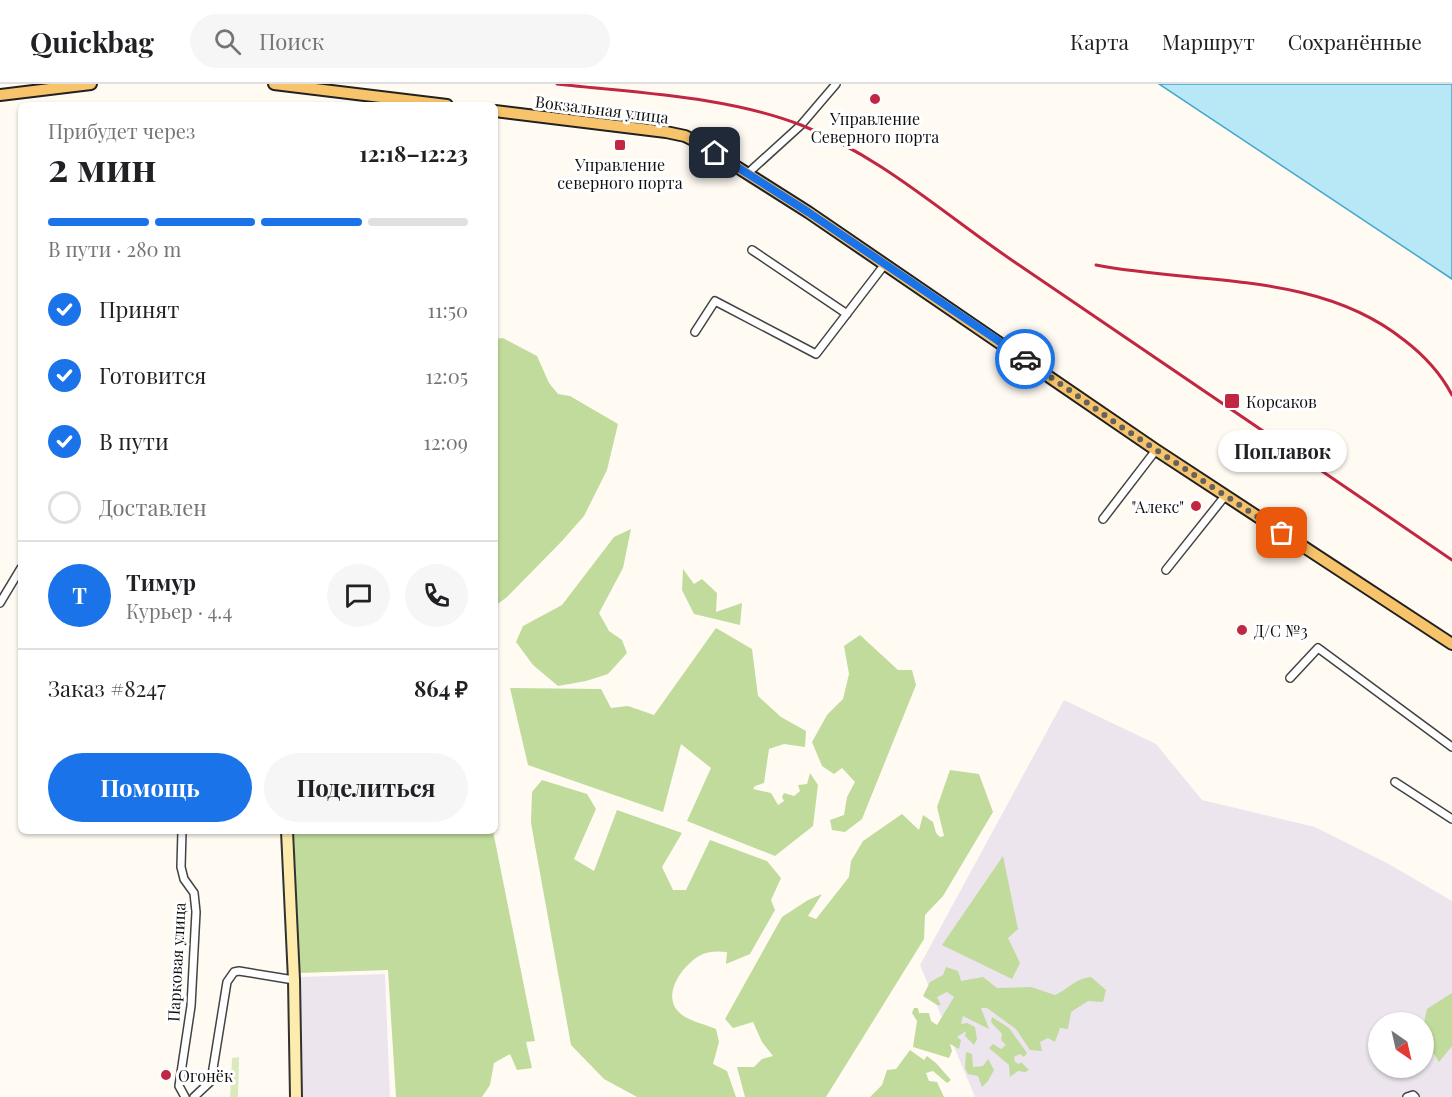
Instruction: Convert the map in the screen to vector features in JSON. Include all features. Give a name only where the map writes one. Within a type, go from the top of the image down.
[{"type":"main road","points":[[0,95],[91,84]]},
{"type":"main road","points":[[274,84],[422,102]]},
{"type":"main road","name":"Вокзальная улица","points":[[498,111],[676,134],[699,143],[808,212],[1156,450],[1452,644]]},
{"type":"street","points":[[747,174],[801,125],[836,84]]},
{"type":"street","points":[[752,250],[847,314]]},
{"type":"street","points":[[695,332],[715,301],[816,354],[885,264]]},
{"type":"street","points":[[1102,519],[1156,450]]},
{"type":"street","points":[[1166,570],[1225,496]]},
{"type":"street","points":[[0,603],[18,573]]},
{"type":"street","points":[[1290,678],[1318,648],[1452,747]]},
{"type":"street","points":[[1395,782],[1452,819]]},
{"type":"street","name":"Парковая улица","points":[[182,834],[181,867],[184,879],[194,892],[196,912],[190,1006],[179,1086],[185,1097]]},
{"type":"street","points":[[286,834],[294,980],[296,1097]]},
{"type":"street","points":[[194,1097],[212,1081],[224,999],[230,975],[239,971],[294,980]]},
{"type":"street","points":[[1407,1097],[1414,1097]]},
{"type":"shaded area","points":[[1064,700],[1156,744],[1202,800],[1315,827],[1387,863],[1452,901],[1452,1097],[975,1097],[920,965]]},
{"type":"shaded area","points":[[385,974],[390,1097],[303,1097],[300,977]]},
{"type":"green space","points":[[503,338],[537,356],[549,383],[558,394],[570,396],[618,424],[607,470],[584,516],[498,604],[498,339]]},
{"type":"green space","points":[[631,529],[623,568],[599,613],[609,631],[622,640],[627,653],[608,674],[558,686],[533,665],[516,642],[523,626],[562,605],[614,537]]},
{"type":"green space","points":[[683,569],[694,584],[702,579],[717,593],[716,612],[742,603],[740,625],[694,614],[682,590]]},
{"type":"green space","points":[[716,628],[752,649],[758,696],[781,717],[806,731],[805,747],[784,744],[769,749],[764,783],[753,789],[771,793],[778,805],[784,801],[782,797],[784,793],[794,796],[800,791],[798,785],[807,784],[810,773],[818,785],[813,826],[775,856],[687,821],[711,768],[681,744],[663,812],[528,765],[510,688],[601,689],[611,708],[628,706],[654,715]]},
{"type":"green space","points":[[860,635],[898,670],[912,670],[916,685],[862,819],[845,832],[832,830],[830,820],[844,815],[847,797],[855,782],[842,768],[834,774],[822,766],[812,742],[827,715],[843,699],[849,674],[844,646]]},
{"type":"green space","points":[[950,770],[979,774],[993,812],[943,896],[925,915],[924,939],[826,1097],[745,1097],[737,1067],[754,1067],[762,1059],[773,1056],[762,1042],[753,1022],[733,1028],[725,1019],[782,917],[822,894],[808,916],[816,919],[849,877],[851,861],[863,841],[902,814],[919,830],[923,815],[933,822],[936,833],[940,837],[944,836],[937,807]]},
{"type":"green space","points":[[542,780],[587,794],[596,809],[574,859],[594,871],[617,810],[682,833],[662,867],[673,890],[686,890],[710,840],[767,861],[781,878],[771,900],[775,910],[750,954],[726,964],[727,952],[702,954],[686,967],[675,983],[673,991],[672,999],[681,1014],[716,1029],[719,1042],[713,1064],[727,1071],[736,1097],[637,1097],[604,1079],[571,1045],[531,823],[532,792]]},
{"type":"green space","points":[[294,834],[494,834],[535,1041],[526,1042],[532,1068],[517,1070],[510,1054],[494,1063],[490,1085],[482,1097],[396,1097],[388,970],[299,973]]},
{"type":"green space","points":[[1003,856],[1018,929],[1008,938],[1020,963],[1012,979],[942,945]]},
{"type":"green space","points":[[946,967],[958,971],[961,981],[983,977],[997,988],[1031,987],[1055,995],[1080,980],[1091,977],[1106,990],[1103,1002],[1088,1001],[1071,1012],[1068,1029],[1060,1028],[1055,1042],[1048,1038],[1040,1042],[1042,1051],[1030,1050],[1016,1029],[987,1008],[981,1008],[989,1029],[963,1016],[961,1024],[967,1023],[975,1027],[977,1039],[974,1045],[965,1036],[966,1031],[957,1037],[961,1040],[959,1049],[950,1044],[952,1051],[949,1058],[913,1047],[917,1021],[912,1013],[914,1008],[918,1008],[919,1013],[929,1013],[931,1021],[937,1025],[954,997],[947,992],[937,997],[941,1005],[937,1005],[923,996],[930,982],[943,975]]},
{"type":"green space","points":[[1452,993],[1452,1046],[1439,1062],[1434,1054],[1434,1012],[1426,1012],[1427,1009]]},
{"type":"green space","points":[[992,1017],[1009,1028],[1027,1053],[1024,1057],[1020,1054],[1014,1057],[1015,1062],[1019,1064],[1021,1062],[1029,1070],[1018,1071],[1010,1077],[1009,1065],[989,1048],[993,1044],[1001,1049],[1006,1045],[1001,1040],[1002,1034],[991,1022]]},
{"type":"green space","points":[[910,1050],[924,1060],[927,1056],[951,1080],[947,1083],[933,1071],[926,1073],[929,1081],[937,1082],[944,1097],[870,1097],[882,1085],[887,1070],[896,1069]]},
{"type":"green space","points":[[966,1052],[972,1054],[973,1067],[983,1066],[988,1059],[994,1070],[982,1087],[978,1076],[968,1074],[965,1068]]},
{"type":"green space","points":[[239,1057],[238,1097],[230,1097],[232,1058]]},
{"type":"water","points":[[1159,84],[1452,84],[1452,279]]},
{"type":"railway","points":[[557,84],[712,102],[772,115],[831,138],[914,189],[992,247],[1452,560]]},
{"type":"railway","points":[[1096,265],[1256,284],[1296,291],[1334,302],[1370,318],[1404,340],[1431,365],[1452,395]]},
{"type":"way so far","points":[[1025,359],[1120,426],[1282,533]]},
{"type":"place","name":"Управление Северного порта","points":[[875,99]]},
{"type":"place","name":"Управление северного порта","points":[[620,145]]},
{"type":"place","name":"Корсаков","points":[[1232,401]]},
{"type":"place","name":"\"Алекс\"","points":[[1196,506]]},
{"type":"place","name":"Поплавок","points":[[1282,533]]},
{"type":"place","name":"Д/С №3","points":[[1242,630]]},
{"type":"place","name":"Огонёк","points":[[166,1075]]},
{"type":"route","points":[[715,153],[808,212],[1025,359]]}]
